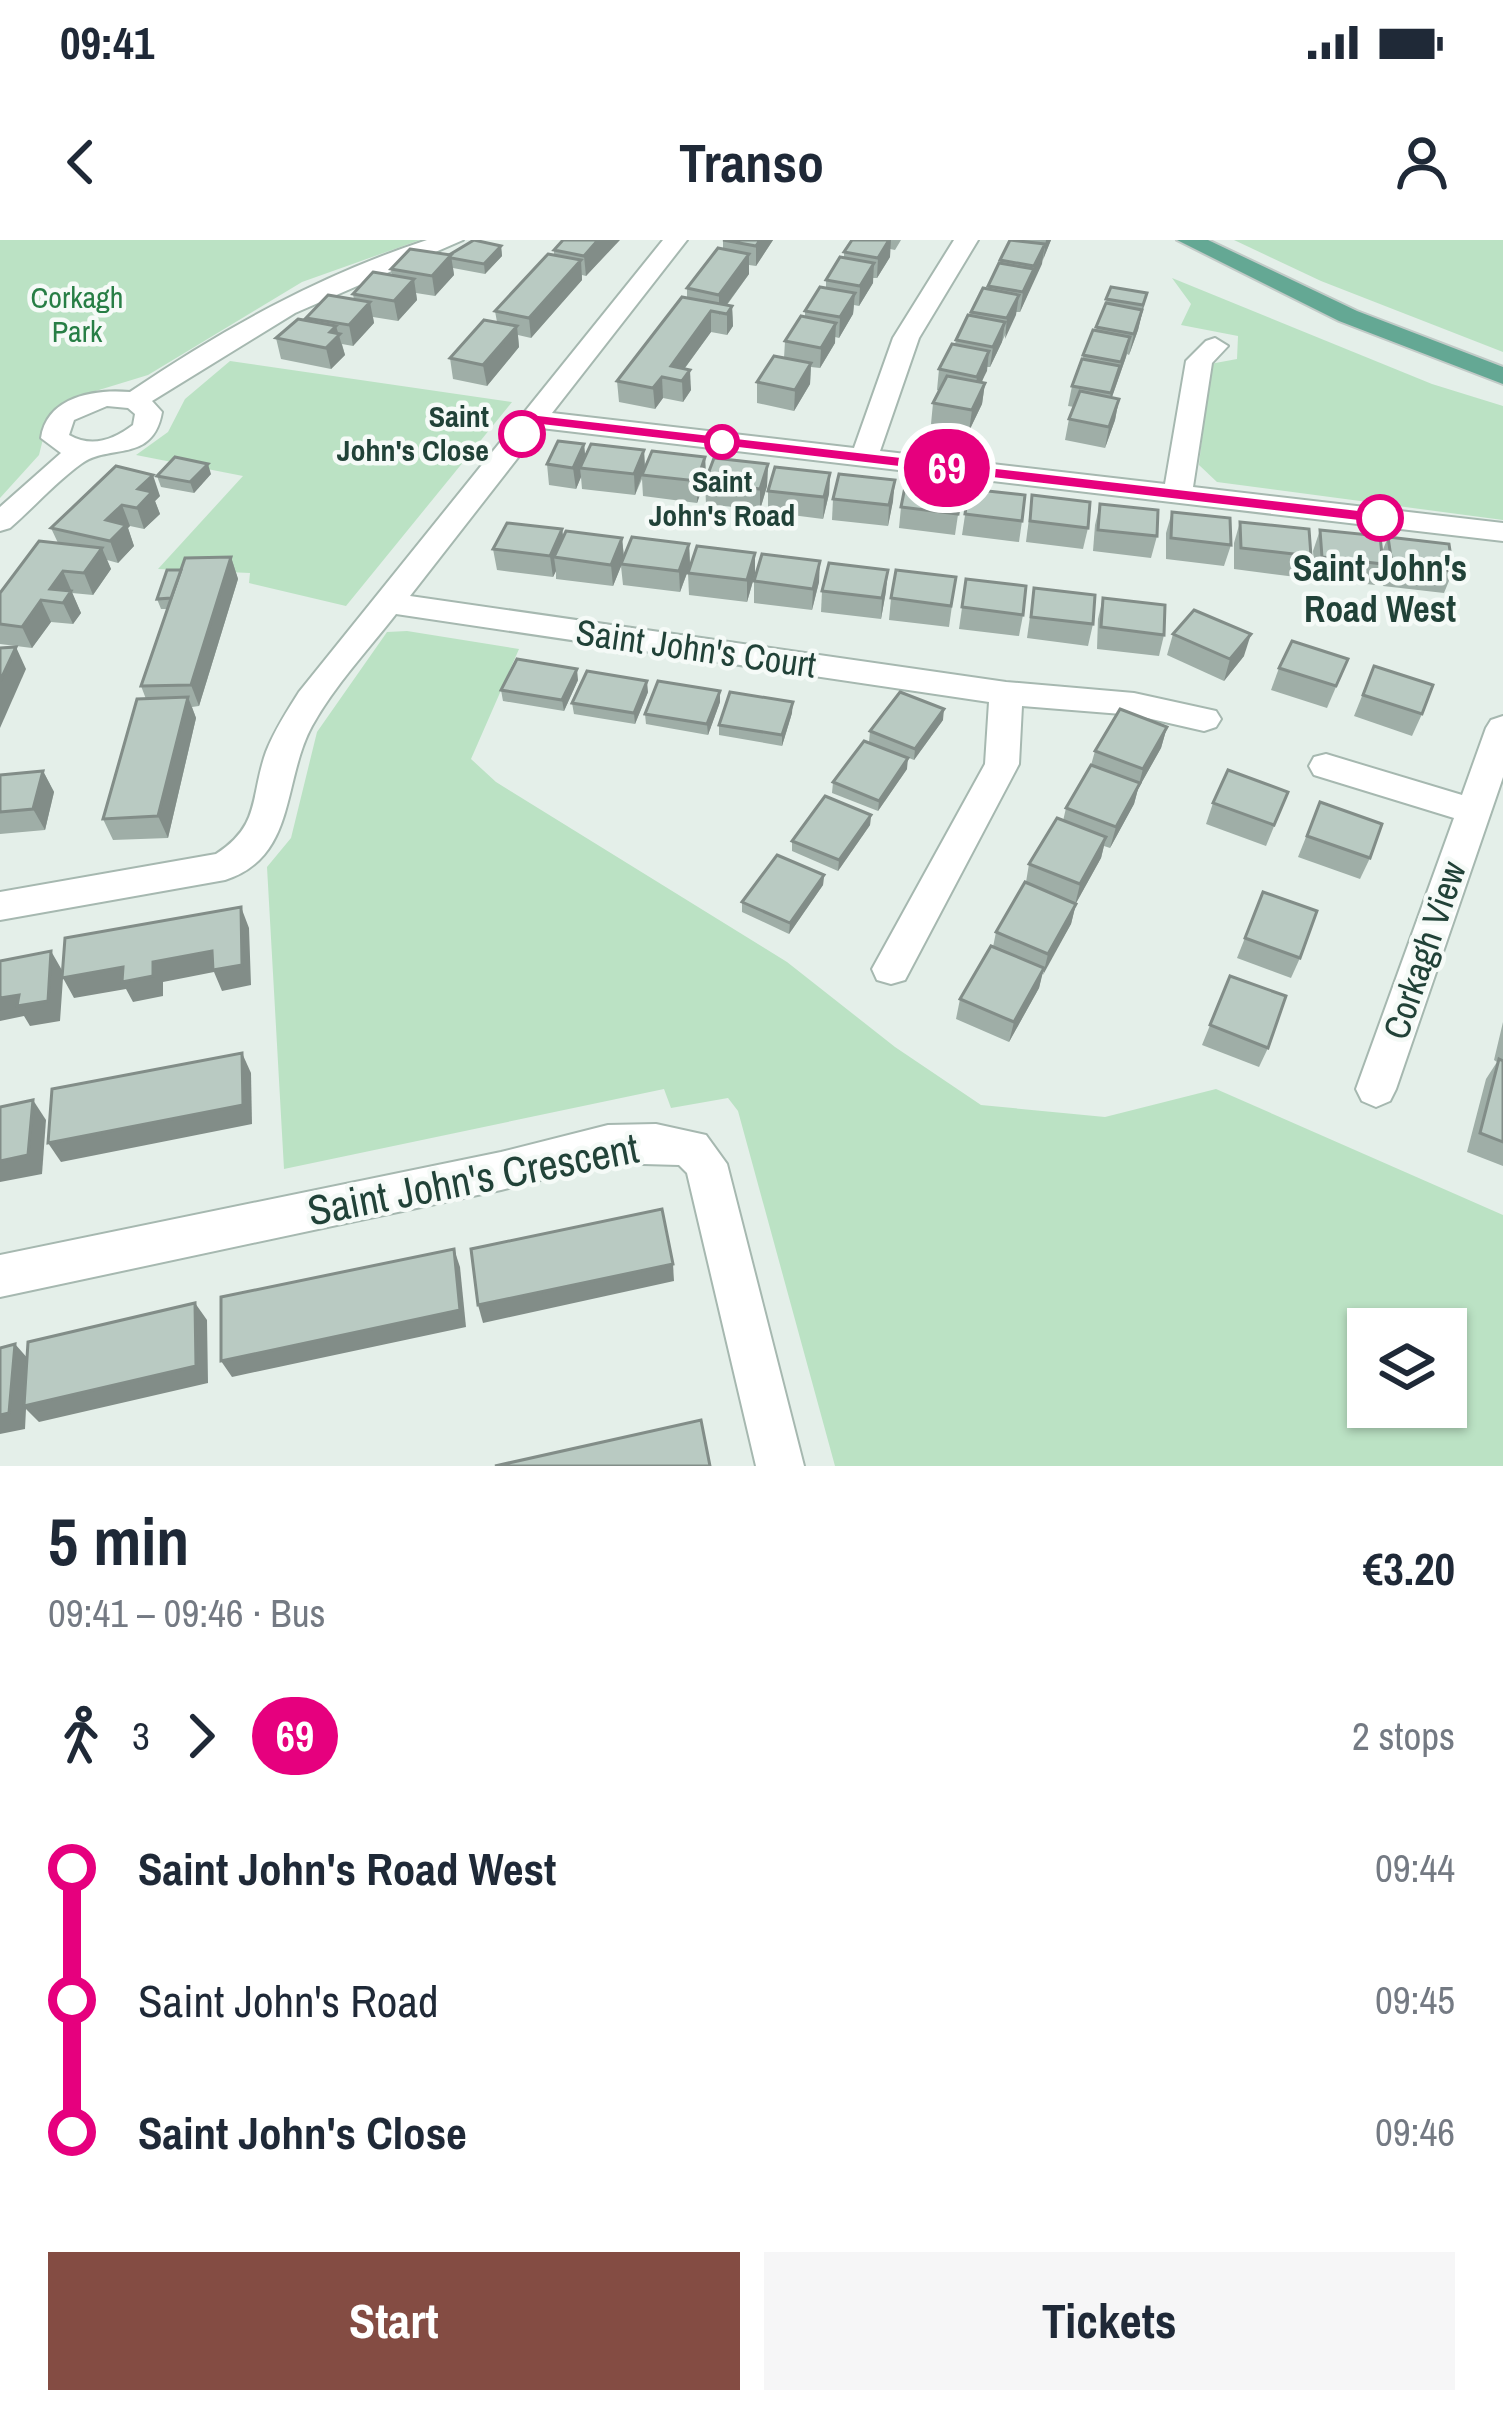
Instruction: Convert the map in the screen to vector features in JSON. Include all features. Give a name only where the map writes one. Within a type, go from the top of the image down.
[{"type":"main road","points":[[1189,240],[1348,316],[1503,376]]},
{"type":"street","points":[[135,401],[212,346],[268,316],[369,267],[451,240]]},
{"type":"street","points":[[0,906],[225,866],[255,848],[270,819],[279,766],[294,726],[675,240]]},
{"type":"street","points":[[864,458],[907,338],[966,240]]},
{"type":"street","points":[[1177,496],[1199,361],[1215,346]]},
{"type":"street","points":[[107,398],[135,401],[149,412],[150,420],[137,436],[110,448],[80,450],[56,438],[54,430],[66,413],[107,398]]},
{"type":"street","points":[[534,419],[1503,532]]},
{"type":"street","points":[[0,521],[80,450]]},
{"type":"street","name":"Saint John's Court","points":[[387,603],[1006,693],[1133,704],[1204,719]]},
{"type":"street","points":[[891,969],[1002,764],[1006,693]]},
{"type":"street","name":"Corkagh View","points":[[1376,1089],[1503,728]]},
{"type":"street","name":"Corkagh View","points":[[1326,766],[1472,812]]},
{"type":"street","name":"Saint John's Crescent","points":[[0,1276],[608,1144],[656,1142],[691,1148],[706,1164],[780,1466]]},
{"type":"green space","name":"Corkagh Park","points":[[0,240],[420,240],[302,282],[148,375],[76,397],[44,435],[39,455],[0,498]]},
{"type":"green space","points":[[1234,240],[1503,240],[1503,352],[1321,281]]},
{"type":"green space","points":[[1172,278],[1432,384],[1503,406],[1503,520],[1217,482],[1199,465],[1210,364],[1237,359],[1238,336],[1181,325],[1191,304]]},
{"type":"green space","points":[[230,361],[512,402],[346,606],[249,583],[250,573],[158,569],[243,476],[136,455],[168,432],[185,399]]},
{"type":"green space","points":[[387,632],[519,649],[471,759],[496,782],[787,962],[895,1047],[981,1105],[1105,1117],[1216,1089],[1503,1215],[1503,1466],[835,1466],[738,1111],[728,1098],[671,1108],[664,1089],[284,1169],[267,867],[291,838],[317,732]]},
{"type":"building","points":[[474,240],[501,246],[484,264],[451,258],[449,255]]},
{"type":"building","points":[[563,240],[598,240],[584,256],[554,250]]},
{"type":"building","points":[[723,240],[760,240],[756,246]]},
{"type":"building","points":[[852,240],[889,240],[878,258],[844,252]]},
{"type":"building","points":[[1010,240],[1045,244],[1034,266],[1000,260]]},
{"type":"building","points":[[718,248],[749,254],[719,295],[687,288]]},
{"type":"building","points":[[410,249],[451,255],[432,276],[391,269]]},
{"type":"building","points":[[548,254],[581,260],[529,318],[495,311]]},
{"type":"building","points":[[840,257],[874,263],[860,286],[826,280]]},
{"type":"building","points":[[999,263],[1034,269],[1023,292],[988,286]]},
{"type":"building","points":[[373,272],[414,279],[394,301],[353,294]]},
{"type":"building","points":[[820,287],[855,293],[840,317],[805,311]]},
{"type":"building","points":[[1111,287],[1147,293],[1143,305],[1106,299]]},
{"type":"building","points":[[983,288],[1019,295],[1007,318],[971,312]]},
{"type":"building","points":[[328,295],[370,302],[349,325],[306,318]]},
{"type":"building","points":[[682,297],[732,306],[727,314],[711,311],[671,366],[690,370],[682,381],[662,377],[653,388],[617,381]]},
{"type":"building","points":[[1106,303],[1142,310],[1134,334],[1096,327]]},
{"type":"building","points":[[968,315],[1005,322],[993,347],[956,340]]},
{"type":"building","points":[[801,316],[836,323],[821,348],[785,341]]},
{"type":"building","points":[[298,319],[336,326],[330,332],[340,334],[326,348],[276,338]]},
{"type":"building","points":[[484,320],[517,326],[483,365],[450,358]]},
{"type":"building","points":[[1093,330],[1130,337],[1121,362],[1083,355]]},
{"type":"building","points":[[952,344],[989,351],[977,377],[939,369]]},
{"type":"building","points":[[774,356],[811,363],[795,390],[757,382]]},
{"type":"building","points":[[1082,359],[1120,366],[1111,393],[1072,386]]},
{"type":"building","points":[[947,376],[985,383],[972,410],[933,403]]},
{"type":"building","points":[[1080,391],[1119,399],[1109,427],[1069,419]]},
{"type":"building","points":[[558,441],[584,444],[573,468],[547,464]]},
{"type":"building","points":[[591,444],[644,450],[634,474],[580,468]]},
{"type":"building","points":[[652,451],[705,457],[697,481],[642,475]]},
{"type":"building","points":[[175,457],[208,464],[190,482],[157,476]]},
{"type":"building","points":[[714,458],[768,464],[760,489],[705,482]]},
{"type":"building","points":[[116,466],[153,475],[138,489],[152,492],[137,508],[122,505],[106,520],[126,525],[110,541],[51,528]]},
{"type":"building","points":[[775,467],[830,473],[824,497],[768,491]]},
{"type":"building","points":[[839,474],[895,480],[889,505],[833,499]]},
{"type":"building","points":[[906,482],[962,488],[958,514],[901,507]]},
{"type":"building","points":[[969,489],[1025,495],[1022,521],[965,514]]},
{"type":"building","points":[[1032,495],[1090,502],[1088,528],[1030,521]]},
{"type":"building","points":[[1100,504],[1158,510],[1157,536],[1098,530]]},
{"type":"building","points":[[1172,512],[1230,518],[1231,545],[1171,538]]},
{"type":"building","points":[[1240,522],[1309,529],[1311,556],[1241,548]]},
{"type":"building","points":[[507,523],[562,529],[550,556],[493,549]]},
{"type":"building","points":[[1320,530],[1380,536],[1383,564],[1322,557]]},
{"type":"building","points":[[566,531],[622,538],[611,565],[554,557]]},
{"type":"building","points":[[632,537],[689,544],[679,571],[621,564]]},
{"type":"building","points":[[1388,537],[1449,544],[1453,571],[1392,564]]},
{"type":"building","points":[[39,541],[102,548],[84,573],[63,571],[50,589],[71,591],[63,603],[41,600],[22,627],[0,624],[0,593]]},
{"type":"building","points":[[697,546],[755,553],[747,580],[688,573]]},
{"type":"building","points":[[762,554],[820,561],[813,589],[754,581]]},
{"type":"building","points":[[231,557],[191,685],[141,686],[185,558]]},
{"type":"building","points":[[829,563],[888,570],[882,598],[822,591]]},
{"type":"building","points":[[167,570],[181,570],[171,598],[157,599]]},
{"type":"building","points":[[896,570],[956,577],[951,606],[891,598]]},
{"type":"building","points":[[966,579],[1026,586],[1023,615],[962,607]]},
{"type":"building","points":[[1034,588],[1095,595],[1093,624],[1031,617]]},
{"type":"building","points":[[1103,598],[1165,605],[1164,635],[1101,627]]},
{"type":"building","points":[[1194,610],[1251,634],[1230,659],[1173,634]]},
{"type":"building","points":[[1292,641],[1348,659],[1336,686],[1279,668]]},
{"type":"building","points":[[16,647],[0,681],[0,648]]},
{"type":"building","points":[[517,659],[577,669],[562,700],[501,690]]},
{"type":"building","points":[[1374,666],[1433,685],[1422,714],[1363,695]]},
{"type":"building","points":[[587,671],[647,681],[634,713],[572,703]]},
{"type":"building","points":[[658,681],[720,691],[707,724],[645,714]]},
{"type":"building","points":[[730,692],[793,702],[782,735],[719,725]]},
{"type":"building","points":[[900,692],[944,709],[915,749],[870,731]]},
{"type":"building","points":[[188,697],[158,816],[103,819],[137,699]]},
{"type":"building","points":[[1120,709],[1167,727],[1143,769],[1095,751]]},
{"type":"building","points":[[864,741],[908,758],[879,801],[833,782]]},
{"type":"building","points":[[1091,765],[1140,783],[1116,827],[1066,808]]},
{"type":"building","points":[[1228,770],[1288,792],[1274,825],[1213,803]]},
{"type":"building","points":[[43,771],[33,809],[0,812],[0,775]]},
{"type":"building","points":[[825,796],[871,815],[839,860],[792,841]]},
{"type":"building","points":[[1320,802],[1382,824],[1370,858],[1307,836]]},
{"type":"building","points":[[1057,818],[1106,837],[1080,884],[1029,864]]},
{"type":"building","points":[[777,855],[824,875],[790,923],[742,902]]},
{"type":"building","points":[[1025,882],[1076,904],[1048,954],[996,932]]},
{"type":"building","points":[[1263,892],[1317,911],[1300,958],[1245,938]]},
{"type":"building","points":[[241,907],[242,965],[213,970],[212,951],[153,962],[153,976],[122,982],[123,967],[62,978],[65,938]]},
{"type":"building","points":[[991,946],[1044,968],[1014,1022],[960,999]]},
{"type":"building","points":[[51,951],[48,1001],[17,1006],[19,995],[0,998],[0,961]]},
{"type":"building","points":[[1230,976],[1286,996],[1268,1048],[1210,1025]]},
{"type":"building","points":[[242,1053],[243,1105],[48,1143],[52,1089]]},
{"type":"building","points":[[1499,1059],[1503,1061],[1503,1142],[1480,1133]]},
{"type":"building","points":[[33,1100],[28,1155],[0,1161],[0,1107]]},
{"type":"building","points":[[662,1209],[673,1264],[478,1305],[471,1249]]},
{"type":"building","points":[[454,1249],[460,1310],[221,1361],[221,1297]]},
{"type":"building","points":[[195,1303],[196,1366],[24,1406],[28,1342]]},
{"type":"building","points":[[15,1344],[9,1413],[0,1415],[0,1348]]},
{"type":"building","points":[[701,1420],[710,1466],[495,1466]]},
{"type":"bus line","name":"69","points":[[522,434],[534,419],[1380,518]]},
{"type":"place","name":"Saint John's Close","points":[[522,434]]},
{"type":"place","name":"Saint John's Road","points":[[722,442]]},
{"type":"place","name":"Saint John's Road West","points":[[1380,518]]}]
